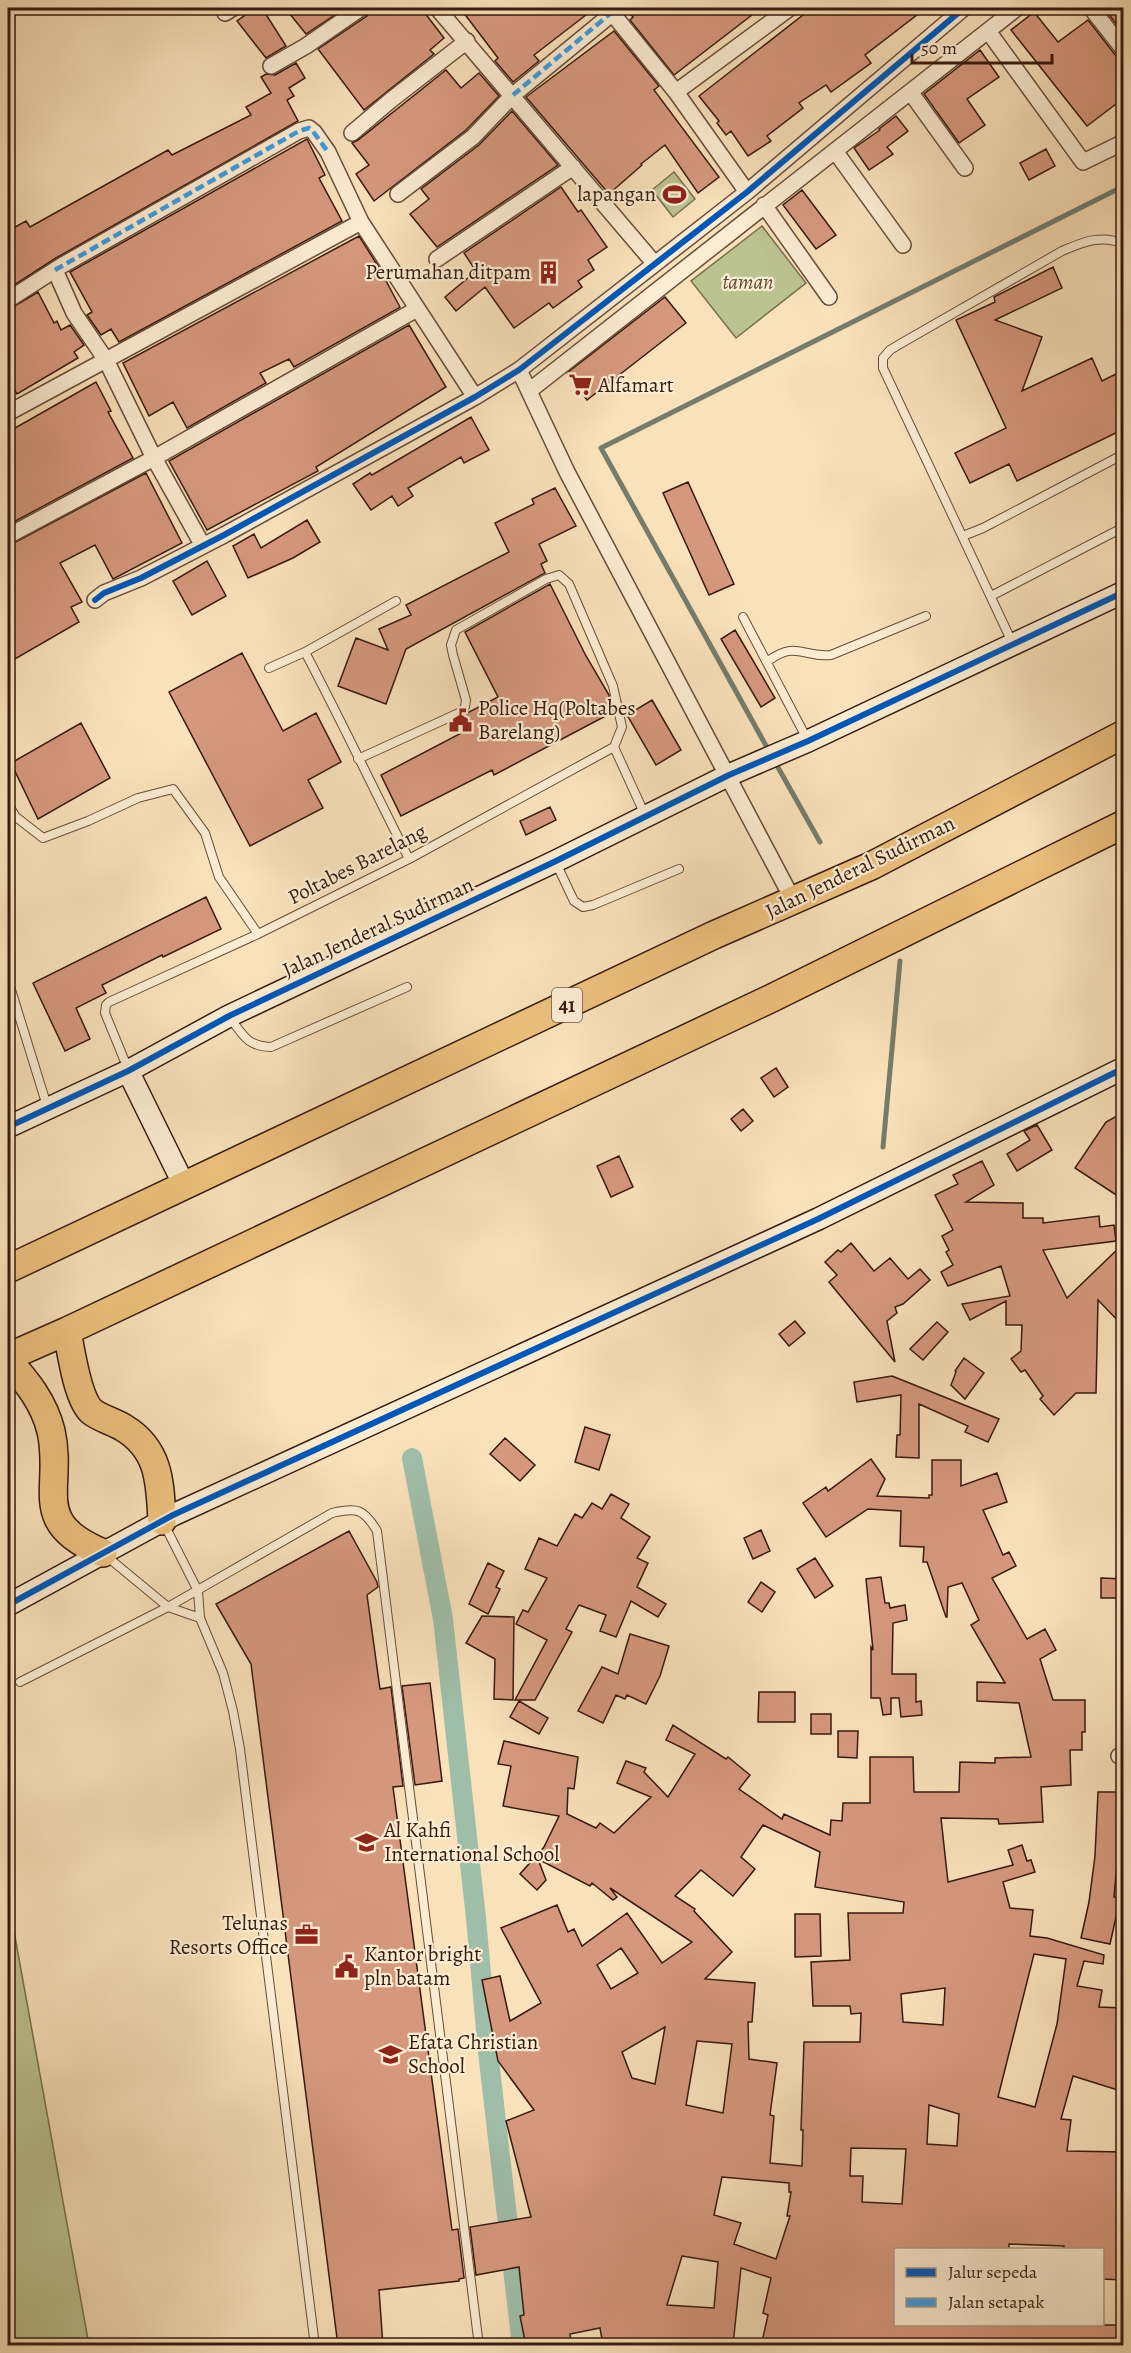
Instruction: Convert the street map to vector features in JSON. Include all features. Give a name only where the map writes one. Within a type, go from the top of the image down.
[{"type":"highway","name":"Jalan Jenderal Sudirman","points":[[8,1269],[714,935],[870,866],[1124,734]]},
{"type":"highway","points":[[103,1553],[75,1539],[66,1532],[59,1519],[53,1497],[51,1431],[35,1394],[8,1359],[772,998],[1124,824]]},
{"type":"highway","points":[[67,1331],[79,1386],[91,1411],[136,1436],[154,1458],[159,1479],[162,1521]]},
{"type":"highway","points":[[51,1431],[91,1411]]},
{"type":"street","points":[[271,66],[306,46],[361,8]]},
{"type":"street","points":[[676,92],[790,8]]},
{"type":"street","points":[[95,600],[104,593],[141,578],[203,546],[475,397],[519,370],[747,192],[964,8]]},
{"type":"street","points":[[529,391],[1017,8]]},
{"type":"street","points":[[1091,8],[1124,51]]},
{"type":"street","points":[[441,9],[654,263]]},
{"type":"street","points":[[398,195],[473,137],[513,95],[613,9],[747,192]]},
{"type":"street","points":[[988,31],[1083,162],[1124,142]]},
{"type":"street","points":[[352,133],[467,41]]},
{"type":"street","points":[[911,93],[965,168]]},
{"type":"street","points":[[8,300],[55,270],[299,131],[309,128],[328,152],[362,222],[475,397]]},
{"type":"street","points":[[835,151],[903,245]]},
{"type":"street","points":[[437,259],[573,167]]},
{"type":"street","points":[[764,205],[829,297]]},
{"type":"street","points":[[8,413],[280,264],[362,222]]},
{"type":"street","points":[[55,270],[74,313],[106,360],[154,458],[203,546]]},
{"type":"street","points":[[8,536],[154,458],[417,309]]},
{"type":"street","points":[[519,370],[573,482],[793,900]]},
{"type":"street","name":"Jalan Jenderal Sudirman","points":[[8,1127],[128,1071],[229,1016],[556,861],[729,775],[808,741],[1124,592]]},
{"type":"street","points":[[8,1605],[162,1521],[818,1219],[1124,1068]]},
{"type":"street","points":[[128,1071],[184,1185]]},
{"type":"lane","points":[[1013,644],[883,368],[883,358],[900,344],[1062,251],[1089,241],[1110,238],[1124,244]]},
{"type":"lane","points":[[963,536],[983,528],[1124,454]]},
{"type":"lane","points":[[991,596],[1124,527]]},
{"type":"lane","points":[[358,759],[461,712],[466,700],[452,645],[456,630],[546,579],[558,575],[570,584],[613,686],[622,727],[614,747],[646,817]]},
{"type":"lane","points":[[269,668],[305,652],[396,601]]},
{"type":"lane","points":[[768,661],[777,655],[794,650],[816,655],[831,655],[926,616]]},
{"type":"lane","points":[[743,617],[808,741]]},
{"type":"lane","points":[[305,652],[325,687],[358,759],[409,859]]},
{"type":"lane","name":"Poltabes Barelang","points":[[128,1071],[105,1013],[106,1005],[258,934],[409,859],[614,747]]},
{"type":"lane","points":[[8,804],[16,817],[44,838],[88,822],[138,798],[173,789],[205,834],[219,877],[258,934]]},
{"type":"lane","points":[[556,861],[574,901],[583,907],[593,905],[679,868]]},
{"type":"lane","points":[[8,980],[47,1108]]},
{"type":"lane","points":[[229,1016],[247,1040],[257,1046],[271,1047],[407,987]]},
{"type":"lane","points":[[20,1682],[198,1591],[332,1513],[347,1509],[359,1510],[370,1518],[377,1532],[479,2346]]},
{"type":"lane","points":[[162,1521],[198,1591],[200,1618],[223,1673],[233,1710],[240,1749],[315,2346]]},
{"type":"lane","points":[[103,1553],[168,1607],[200,1618]]},
{"type":"green space","name":"lapangan","points":[[674,172],[695,199],[673,217],[652,190]]},
{"type":"green space","name":"taman","points":[[762,226],[806,283],[736,338],[691,281]]},
{"type":"green space","points":[[8,1898],[89,2345],[8,2345]]},
{"type":"building","points":[[255,8],[262,8],[286,46],[266,58],[237,21]]},
{"type":"building","points":[[285,8],[345,8],[306,34]]},
{"type":"building","points":[[371,8],[421,8],[444,38],[430,50],[434,54],[364,110],[318,49],[367,16]]},
{"type":"building","points":[[460,8],[595,8],[534,55],[539,61],[513,82],[495,61],[498,58]]},
{"type":"building","points":[[629,8],[761,8],[674,75],[630,20],[633,17],[628,11]]},
{"type":"building","points":[[812,8],[926,8],[865,55],[871,63],[831,92],[826,85],[799,103],[803,108],[767,136],[771,141],[748,156],[731,131],[726,135],[717,123],[719,121],[699,96]]},
{"type":"building","points":[[1104,8],[1124,8],[1124,34]]},
{"type":"building","points":[[1034,12],[1058,42],[1088,20],[1116,56],[1124,60],[1124,98],[1087,126],[1011,30]]},
{"type":"building","points":[[614,31],[659,86],[654,90],[719,177],[698,193],[665,145],[609,194],[526,97]]},
{"type":"building","points":[[980,50],[999,77],[967,99],[985,125],[959,143],[924,94]]},
{"type":"building","points":[[296,63],[305,78],[289,88],[294,96],[287,100],[298,121],[56,258],[8,289],[8,231],[26,221],[30,227],[168,150],[172,155],[251,115],[246,107],[271,93],[261,77],[266,74],[275,75]]},
{"type":"building","points":[[446,70],[461,88],[479,73],[499,96],[466,130],[374,201],[356,174],[369,165],[352,143]]},
{"type":"building","points":[[512,111],[558,165],[437,247],[410,214],[429,199],[421,189],[479,145]]},
{"type":"building","points":[[896,116],[908,131],[887,147],[893,154],[869,170],[854,148]]},
{"type":"building","points":[[307,139],[325,175],[319,178],[342,221],[119,342],[111,329],[101,335],[87,315],[92,312],[70,272]]},
{"type":"building","points":[[1046,149],[1055,166],[1029,180],[1020,163]]},
{"type":"building","points":[[561,187],[578,212],[581,210],[607,247],[588,260],[594,270],[578,281],[582,287],[553,308],[549,303],[514,328],[485,287],[456,311],[445,297],[476,271],[464,253]]},
{"type":"building","points":[[802,190],[836,235],[816,249],[783,205]]},
{"type":"building","points":[[359,236],[378,266],[399,308],[294,367],[289,359],[260,373],[266,383],[187,428],[173,402],[149,416],[123,363]]},
{"type":"building","points":[[1053,267],[1062,288],[995,320],[1042,337],[1022,391],[1092,358],[1102,381],[1124,370],[1124,429],[1017,481],[1009,464],[970,483],[955,453],[1006,428],[956,320],[995,302],[994,297]]},
{"type":"building","points":[[38,292],[54,323],[57,321],[61,330],[70,325],[84,345],[74,352],[78,358],[17,394],[8,378],[8,310]]},
{"type":"building","points":[[665,297],[686,323],[587,400],[567,373]]},
{"type":"building","points":[[409,325],[446,387],[316,467],[318,471],[207,530],[169,461]]},
{"type":"building","points":[[96,382],[111,411],[108,412],[133,458],[8,525],[8,432]]},
{"type":"building","points":[[471,417],[489,450],[464,463],[461,457],[408,488],[413,496],[398,506],[392,496],[371,510],[353,484]]},
{"type":"building","points":[[146,473],[182,543],[113,579],[95,545],[60,563],[82,602],[71,607],[79,622],[8,663],[8,546]]},
{"type":"building","points":[[688,482],[734,584],[709,595],[663,493]]},
{"type":"building","points":[[555,488],[576,526],[539,544],[547,561],[541,564],[545,573],[406,649],[386,704],[338,686],[356,638],[388,650],[379,629],[411,615],[406,605],[509,552],[495,523],[534,504],[532,499]]},
{"type":"building","points":[[307,520],[320,542],[293,558],[248,578],[233,546],[254,534],[261,548]]},
{"type":"building","points":[[207,561],[226,596],[192,615],[173,581]]},
{"type":"building","points":[[550,584],[586,656],[609,695],[613,712],[494,775],[492,770],[401,816],[381,775],[471,728],[465,717],[469,712],[498,697],[465,632]]},
{"type":"building","points":[[735,630],[775,698],[761,707],[721,639]]},
{"type":"building","points":[[242,653],[283,731],[316,713],[341,762],[308,780],[323,808],[250,846],[169,692]]},
{"type":"building","points":[[652,700],[681,750],[656,765],[627,715]]},
{"type":"building","points":[[81,723],[110,778],[38,819],[11,763]]},
{"type":"building","points":[[550,807],[556,820],[526,835],[520,821]]},
{"type":"building","points":[[206,897],[221,929],[102,985],[106,993],[76,1008],[90,1039],[65,1051],[33,983]]},
{"type":"building","points":[[776,1068],[788,1087],[774,1097],[761,1078]]},
{"type":"building","points":[[743,1109],[753,1121],[741,1131],[731,1119]]},
{"type":"building","points":[[1124,1112],[1124,1200],[1075,1168],[1106,1122]]},
{"type":"building","points":[[1037,1125],[1052,1150],[1017,1171],[1007,1154],[1030,1140],[1024,1131]]},
{"type":"building","points":[[619,1156],[633,1187],[611,1197],[597,1166]]},
{"type":"building","points":[[982,1161],[994,1185],[966,1202],[1023,1203],[1023,1218],[1043,1218],[1043,1223],[1099,1216],[1100,1227],[1114,1225],[1116,1241],[1043,1250],[1067,1298],[1124,1243],[1124,1327],[1098,1300],[1096,1393],[1076,1393],[1054,1415],[1040,1399],[1043,1396],[1025,1370],[1021,1372],[1011,1359],[1021,1351],[1022,1325],[1006,1325],[1006,1301],[970,1320],[962,1304],[1010,1296],[1001,1266],[948,1286],[941,1272],[953,1265],[946,1252],[949,1250],[942,1236],[953,1230],[935,1195],[958,1184],[953,1175]]},
{"type":"building","points":[[851,1243],[874,1271],[890,1258],[908,1279],[920,1269],[930,1280],[903,1304],[895,1307],[897,1313],[887,1321],[895,1362],[829,1282],[837,1275],[825,1262],[838,1250],[841,1252]]},
{"type":"building","points":[[795,1321],[805,1333],[789,1346],[779,1334]]},
{"type":"building","points":[[937,1322],[948,1332],[923,1360],[910,1349]]},
{"type":"building","points":[[964,1358],[984,1373],[965,1399],[951,1385],[955,1371]]},
{"type":"building","points":[[892,1376],[999,1419],[988,1442],[965,1432],[968,1426],[919,1404],[919,1458],[896,1457],[897,1435],[900,1435],[901,1395],[857,1402],[854,1382]]},
{"type":"building","points":[[585,1427],[610,1435],[599,1470],[575,1462]]},
{"type":"building","points":[[505,1438],[535,1465],[520,1481],[490,1454]]},
{"type":"building","points":[[871,1459],[885,1479],[877,1496],[929,1498],[929,1495],[932,1495],[932,1460],[961,1460],[961,1486],[997,1473],[1007,1502],[983,1510],[1003,1555],[1009,1552],[1016,1566],[992,1578],[1027,1639],[1045,1629],[1056,1650],[1040,1659],[1053,1700],[1085,1700],[1085,1732],[1082,1732],[1082,1750],[1070,1750],[1071,1785],[1041,1787],[1043,1822],[999,1824],[998,1819],[941,1818],[948,1882],[1013,1865],[1008,1850],[1022,1845],[1027,1861],[1031,1860],[1035,1872],[1003,1882],[1010,1908],[1033,1910],[1030,1936],[1047,1938],[1104,1955],[1103,1964],[1084,1961],[1077,1986],[1102,1990],[1099,2007],[1124,2008],[1124,2092],[1073,2076],[1061,2119],[1071,2120],[1067,2151],[1124,2152],[1124,2280],[1104,2279],[1104,2248],[1009,2244],[1009,2248],[894,2248],[894,2326],[1124,2325],[1124,2346],[761,2346],[768,2315],[763,2313],[771,2278],[741,2268],[733,2345],[686,2342],[679,2346],[621,2346],[620,2342],[603,2345],[600,2328],[570,2334],[572,2346],[526,2346],[520,2316],[524,2315],[519,2267],[476,2275],[470,2227],[531,2217],[506,2121],[534,2110],[498,2061],[482,1980],[500,1976],[510,2021],[541,2003],[501,1928],[557,1905],[568,1932],[574,1929],[582,1946],[627,1913],[662,1963],[692,1942],[610,1888],[617,1897],[613,1900],[592,1883],[590,1886],[538,1859],[546,1880],[537,1890],[520,1874],[544,1847],[559,1816],[503,1806],[511,1766],[498,1764],[504,1741],[578,1757],[574,1789],[568,1788],[567,1814],[596,1828],[600,1823],[614,1833],[651,1797],[617,1783],[626,1761],[646,1768],[644,1772],[668,1797],[695,1754],[666,1740],[673,1725],[726,1759],[728,1757],[750,1775],[739,1789],[782,1819],[784,1814],[830,1835],[831,1820],[842,1821],[843,1803],[870,1803],[870,1757],[913,1757],[914,1792],[959,1792],[960,1762],[995,1763],[995,1758],[1031,1757],[1019,1703],[977,1701],[977,1682],[1005,1683],[971,1625],[979,1620],[962,1583],[948,1587],[946,1617],[927,1562],[923,1562],[924,1547],[900,1546],[901,1511],[868,1509],[826,1537],[803,1503],[826,1487],[828,1491]],"holes":[[[763,1825],[820,1852],[815,1887],[904,1902],[903,1913],[848,1913],[850,1960],[811,1962],[813,2006],[850,2006],[851,2014],[861,2013],[860,2042],[804,2042],[802,2166],[770,2163],[774,2116],[770,2115],[777,2063],[749,2059],[748,2022],[752,2022],[755,1983],[705,1979],[732,1952],[694,1911],[695,1909],[675,1896],[701,1870],[733,1896],[755,1869],[741,1857]],[[621,1948],[638,1973],[611,1989],[597,1965]],[[1034,1954],[1066,1959],[1057,2024],[1035,2107],[998,2097]],[[945,1988],[943,2025],[903,2022],[901,1994]],[[665,2027],[655,2084],[632,2078],[622,2052]],[[697,2041],[732,2044],[723,2113],[686,2105]],[[929,2105],[959,2114],[957,2146],[927,2144]],[[851,2148],[906,2149],[902,2204],[862,2202],[863,2176],[850,2176]],[[722,2177],[789,2183],[789,2192],[791,2192],[787,2216],[790,2216],[776,2259],[734,2244],[741,2223],[714,2215]],[[682,2256],[718,2262],[714,2308],[667,2305]]]},
{"type":"building","points":[[611,1494],[629,1504],[621,1518],[650,1537],[637,1558],[648,1563],[637,1587],[666,1604],[658,1617],[631,1601],[616,1637],[600,1631],[606,1615],[579,1605],[566,1629],[572,1632],[535,1700],[515,1700],[547,1640],[516,1624],[523,1610],[528,1612],[547,1578],[525,1569],[539,1538],[557,1546],[575,1514],[582,1518],[592,1503],[602,1509]]},
{"type":"building","points":[[761,1530],[770,1551],[753,1559],[744,1538]]},
{"type":"building","points":[[349,1531],[378,1587],[367,1595],[380,1689],[391,1687],[403,1786],[393,1787],[452,2230],[458,2229],[464,2278],[459,2281],[379,2290],[383,2346],[338,2346],[251,1664],[216,1604]]},
{"type":"building","points":[[815,1558],[833,1586],[815,1598],[797,1569]]},
{"type":"building","points":[[488,1563],[504,1571],[496,1587],[500,1589],[488,1614],[469,1604]]},
{"type":"building","points":[[881,1577],[885,1603],[889,1603],[890,1608],[905,1605],[907,1620],[893,1623],[892,1674],[916,1674],[916,1702],[921,1701],[922,1715],[901,1717],[899,1698],[891,1698],[891,1714],[883,1715],[880,1698],[871,1698],[871,1647],[873,1650],[866,1579]]},
{"type":"building","points":[[1101,1578],[1124,1579],[1124,1598],[1101,1598]]},
{"type":"building","points":[[761,1582],[775,1592],[762,1612],[748,1602]]},
{"type":"building","points":[[482,1616],[514,1617],[513,1700],[494,1699],[495,1659],[466,1643]]},
{"type":"building","points":[[630,1634],[669,1646],[660,1676],[646,1704],[627,1695],[625,1699],[616,1695],[603,1723],[578,1711],[602,1667],[618,1674]]},
{"type":"building","points":[[430,1683],[442,1781],[415,1785],[402,1686]]},
{"type":"building","points":[[759,1692],[795,1692],[795,1722],[758,1722]]},
{"type":"building","points":[[519,1701],[548,1718],[539,1734],[510,1717]]},
{"type":"building","points":[[811,1714],[831,1714],[831,1734],[811,1734]]},
{"type":"building","points":[[838,1731],[858,1731],[857,1758],[838,1757]]},
{"type":"building","points":[[1098,1792],[1124,1792],[1122,1852],[1118,1851],[1114,1897],[1120,1899],[1110,1944],[1081,1938],[1089,1902],[1095,1856]]},
{"type":"building","points":[[795,1914],[820,1914],[821,1956],[795,1957]]},
{"type":"waterway","points":[[769,751],[601,448],[1124,186]]},
{"type":"waterway","points":[[775,762],[820,842]]},
{"type":"waterway","points":[[883,1147],[900,961]]},
{"type":"waterway","points":[[412,1458],[443,1619],[476,1918],[488,2052],[522,2346]]},
{"type":"marked path","points":[[441,11],[446,8]]},
{"type":"marked path","points":[[513,95],[611,13]]},
{"type":"marked path","points":[[55,270],[299,131],[309,128],[312,130],[328,152]]},
{"type":"cycle path","points":[[95,600],[104,593],[141,578],[224,535],[475,397],[519,370],[747,192],[964,8]]},
{"type":"cycle path","points":[[8,1127],[128,1071],[229,1016],[556,861],[729,775],[808,741],[1124,592]]},
{"type":"cycle path","points":[[8,1605],[173,1515],[818,1219],[1124,1068]]},
{"type":"place","name":"lapangan","points":[[674,194]]},
{"type":"place","name":"Perumahan ditpam","points":[[549,272]]},
{"type":"place","name":"Alfamart","points":[[580,385]]},
{"type":"place","name":"Police Hq(Poltabes Barelang)","points":[[460,720]]},
{"type":"place","name":"Al Kahfi International School","points":[[366,1842]]},
{"type":"place","name":"Telunas Resorts Office","points":[[306,1935]]},
{"type":"place","name":"Kantor bright pln batam","points":[[346,1966]]},
{"type":"place","name":"Efata Christian School","points":[[390,2054]]}]
